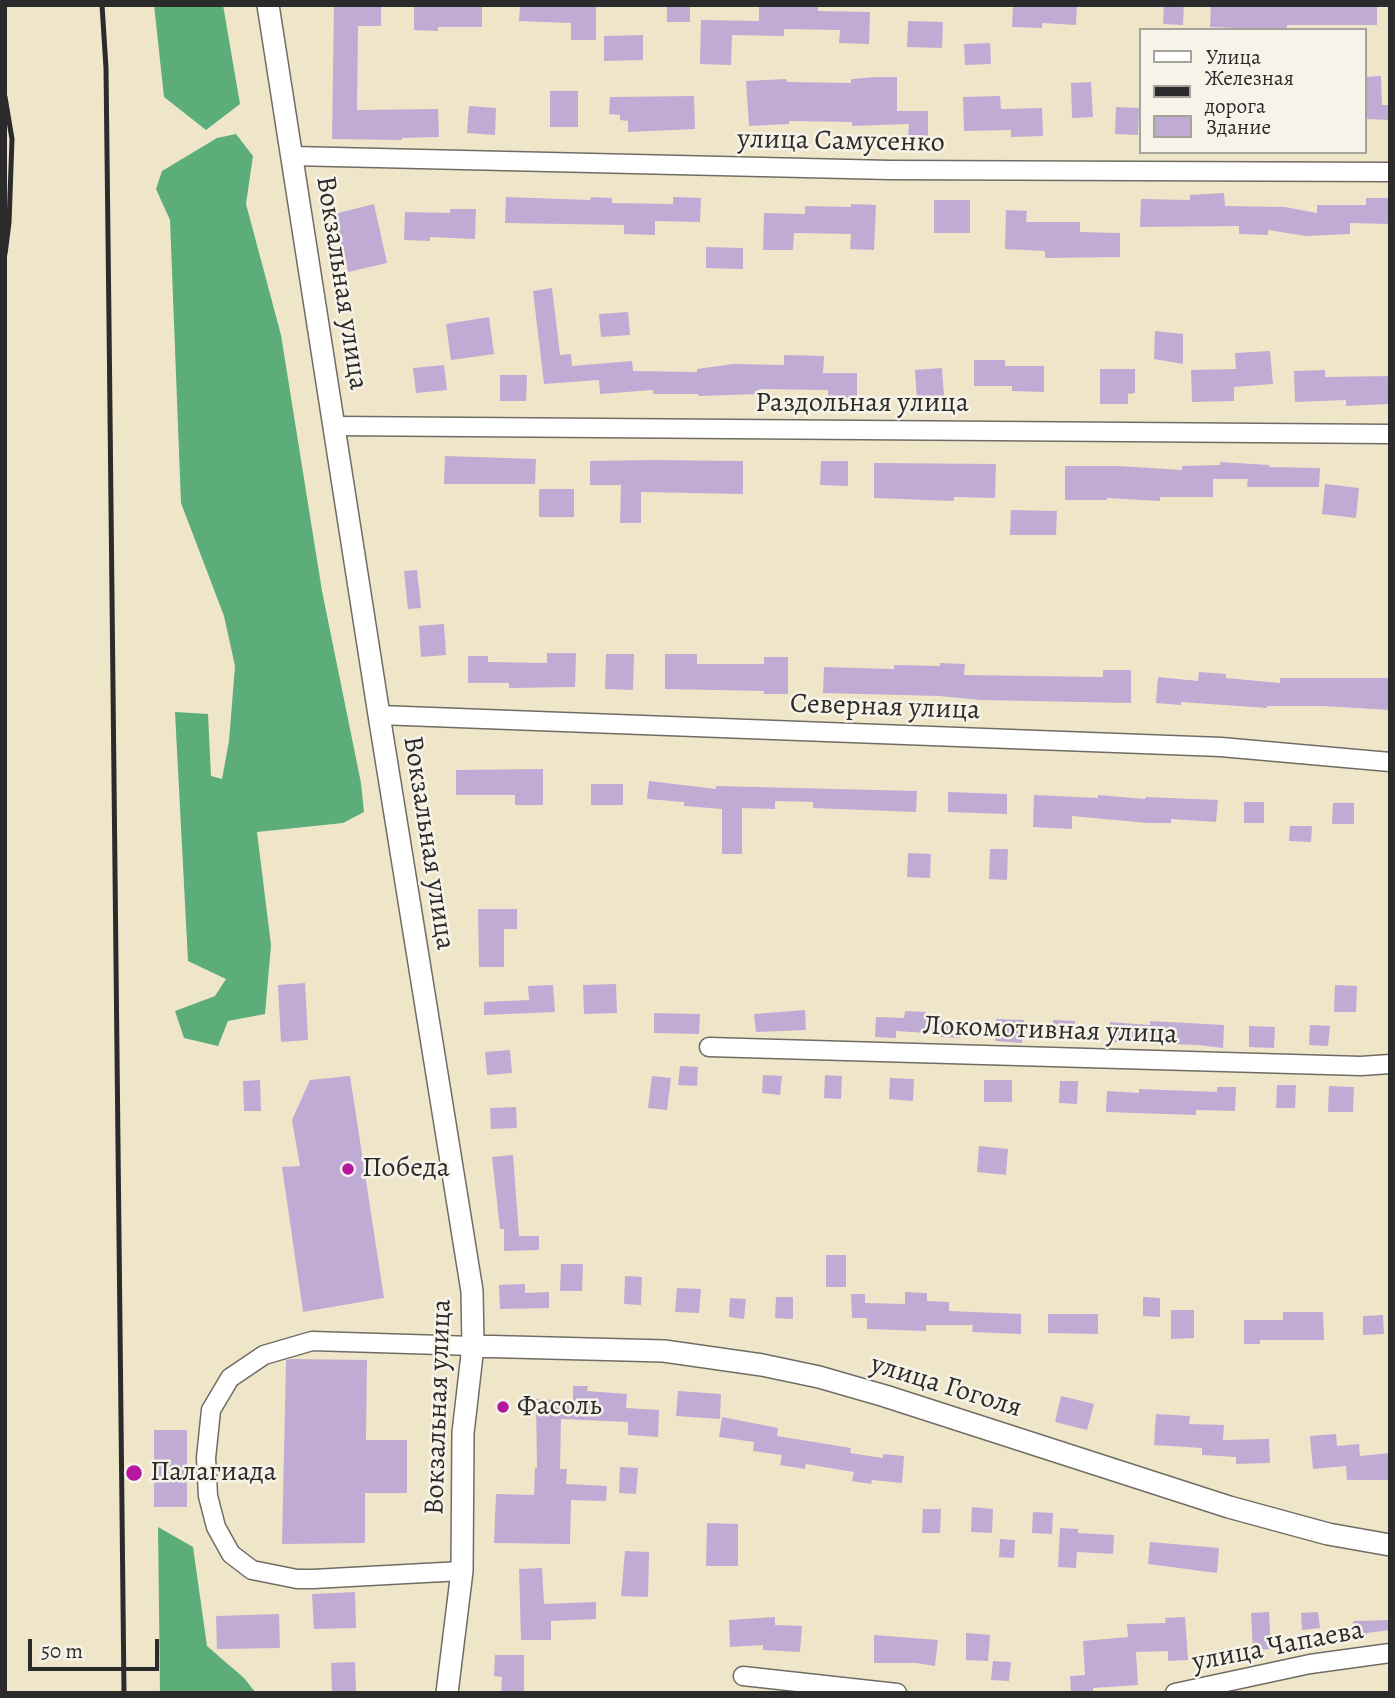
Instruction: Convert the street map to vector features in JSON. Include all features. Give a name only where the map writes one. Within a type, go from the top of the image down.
[{"type":"main road","name":"Вокзальная улица","points":[[268,5],[472,1291],[473,1346],[463,1433],[462,1571],[447,1693]]},
{"type":"main road","name":"улица Гоголя","points":[[473,1346],[664,1351],[762,1365],[819,1377],[1229,1507],[1328,1534],[1390,1545]]},
{"type":"street","name":"улица Самусенко","points":[[292,156],[890,170],[1390,172]]},
{"type":"street","name":"Раздольная улица","points":[[335,426],[1390,435]]},
{"type":"street","name":"Северная улица","points":[[379,715],[1221,747],[1390,762]]},
{"type":"street","name":"Локомотивная улица","points":[[709,1047],[1361,1066],[1390,1064]]},
{"type":"street","points":[[462,1571],[297,1579],[252,1570],[231,1554],[216,1527],[208,1496],[206,1458],[211,1410],[230,1378],[264,1355],[312,1341],[473,1346]]},
{"type":"street","name":"улица Чапаева","points":[[1175,1693],[1310,1664],[1390,1653]]},
{"type":"street","points":[[743,1676],[897,1693]]},
{"type":"green space","points":[[154,5],[223,5],[240,104],[206,130],[164,97]]},
{"type":"green space","points":[[236,134],[253,156],[246,204],[281,335],[322,591],[361,783],[364,812],[343,823],[257,832],[271,945],[265,1014],[228,1021],[218,1046],[184,1038],[175,1011],[215,996],[226,979],[188,961],[175,712],[208,714],[211,776],[222,779],[229,741],[235,666],[224,616],[181,503],[170,220],[156,189],[162,171],[217,138]]},
{"type":"green space","points":[[158,1527],[193,1547],[207,1646],[244,1678],[256,1693],[160,1693]]},
{"type":"building","points":[[334,5],[381,5],[381,26],[358,26],[357,110],[438,109],[439,137],[402,140],[332,139]]},
{"type":"building","points":[[414,5],[482,5],[482,27],[414,30]]},
{"type":"building","points":[[520,5],[596,5],[596,40],[571,40],[571,23],[519,21]]},
{"type":"building","points":[[667,5],[690,5],[690,22],[667,22]]},
{"type":"building","points":[[759,5],[818,5],[818,11],[870,12],[869,44],[839,43],[840,30],[784,29],[784,36],[732,35],[731,65],[700,64],[701,20],[759,21]]},
{"type":"building","points":[[1013,5],[1077,5],[1076,25],[1042,23],[1042,28],[1012,27]]},
{"type":"building","points":[[1164,5],[1184,5],[1183,25],[1163,24]]},
{"type":"building","points":[[1211,5],[1377,5],[1377,25],[1210,27]]},
{"type":"building","points":[[908,21],[943,22],[942,48],[907,47]]},
{"type":"building","points":[[643,35],[643,60],[604,61],[604,36]]},
{"type":"building","points":[[990,43],[991,64],[965,65],[964,44]]},
{"type":"building","points":[[1381,76],[1382,105],[1390,105],[1390,120],[1367,119],[1367,77]]},
{"type":"building","points":[[897,77],[897,111],[928,111],[928,137],[908,136],[909,124],[852,126],[852,122],[789,121],[789,124],[749,126],[746,81],[786,79],[787,82],[851,83],[851,79]]},
{"type":"building","points":[[1091,82],[1093,117],[1072,118],[1071,83]]},
{"type":"building","points":[[550,91],[578,91],[578,127],[550,127]]},
{"type":"building","points":[[694,96],[695,129],[628,132],[628,121],[620,120],[620,115],[609,114],[610,97]]},
{"type":"building","points":[[1000,96],[1001,109],[1042,108],[1043,136],[1011,137],[1011,130],[964,131],[963,97]]},
{"type":"building","points":[[469,106],[496,108],[495,135],[467,133]]},
{"type":"building","points":[[1116,107],[1139,108],[1138,135],[1115,134]]},
{"type":"building","points":[[1224,193],[1225,206],[1285,207],[1317,213],[1317,205],[1366,205],[1366,198],[1390,198],[1389,224],[1350,223],[1350,234],[1306,236],[1268,230],[1268,235],[1239,234],[1239,226],[1140,227],[1141,199],[1190,200],[1190,195]]},
{"type":"building","points":[[506,197],[590,200],[591,197],[612,198],[612,203],[673,204],[673,197],[701,198],[700,222],[655,221],[655,235],[624,234],[624,225],[505,223]]},
{"type":"building","points":[[934,200],[970,200],[970,233],[934,233]]},
{"type":"building","points":[[374,204],[387,263],[348,272],[334,214]]},
{"type":"building","points":[[851,204],[876,205],[874,250],[850,249],[851,234],[794,233],[793,250],[763,250],[764,213],[805,214],[805,206],[851,207]]},
{"type":"building","points":[[450,209],[476,209],[475,239],[430,237],[430,241],[404,240],[405,212],[450,213]]},
{"type":"building","points":[[1006,210],[1027,211],[1026,222],[1080,222],[1080,232],[1120,233],[1120,257],[1045,258],[1045,251],[1005,249]]},
{"type":"building","points":[[706,247],[743,248],[743,269],[706,268]]},
{"type":"building","points":[[552,288],[560,355],[571,354],[572,366],[632,361],[633,371],[697,372],[697,369],[733,364],[784,365],[784,355],[824,356],[823,373],[857,373],[857,398],[828,397],[828,390],[759,389],[759,394],[699,396],[653,394],[653,390],[600,394],[599,380],[544,384],[533,291]]},
{"type":"building","points":[[628,312],[630,335],[601,337],[599,314]]},
{"type":"building","points":[[489,317],[494,354],[451,360],[446,324]]},
{"type":"building","points":[[1155,331],[1183,334],[1183,364],[1154,359]]},
{"type":"building","points":[[1270,351],[1273,384],[1234,387],[1234,401],[1192,402],[1191,370],[1236,369],[1235,353]]},
{"type":"building","points":[[974,360],[1005,360],[1005,366],[1044,366],[1044,392],[1012,391],[1012,386],[974,386]]},
{"type":"building","points":[[444,365],[447,390],[416,393],[413,368]]},
{"type":"building","points":[[942,368],[944,396],[917,399],[915,370]]},
{"type":"building","points":[[1100,369],[1135,369],[1135,393],[1128,394],[1128,404],[1100,404]]},
{"type":"building","points":[[1325,370],[1325,377],[1390,376],[1390,404],[1346,406],[1346,400],[1295,402],[1294,371]]},
{"type":"building","points":[[500,375],[527,375],[526,401],[500,401]]},
{"type":"building","points":[[445,456],[536,459],[535,484],[444,484]]},
{"type":"building","points":[[590,461],[743,461],[743,494],[641,492],[641,523],[620,523],[621,485],[590,485]]},
{"type":"building","points":[[821,461],[848,461],[848,486],[820,485]]},
{"type":"building","points":[[1220,462],[1320,468],[1319,487],[1247,487],[1248,479],[1213,479],[1213,497],[1160,497],[1160,501],[1107,498],[1065,500],[1065,466],[1182,470],[1182,466],[1220,465]]},
{"type":"building","points":[[874,463],[996,464],[995,498],[954,497],[954,501],[874,498]]},
{"type":"building","points":[[1325,484],[1359,488],[1356,518],[1322,514]]},
{"type":"building","points":[[539,489],[574,489],[574,517],[539,517]]},
{"type":"building","points":[[1011,510],[1057,511],[1056,535],[1010,535]]},
{"type":"building","points":[[417,570],[421,608],[408,609],[404,571]]},
{"type":"building","points":[[444,624],[446,655],[421,657],[419,626]]},
{"type":"building","points":[[547,653],[576,653],[575,687],[509,688],[509,683],[468,683],[468,656],[488,656],[488,662],[547,663]]},
{"type":"building","points":[[606,654],[634,654],[633,690],[605,689]]},
{"type":"building","points":[[665,654],[697,654],[697,664],[764,664],[764,657],[788,657],[788,694],[665,689]]},
{"type":"building","points":[[940,663],[965,664],[964,675],[1103,677],[1103,670],[1131,670],[1131,703],[823,693],[824,667],[894,669],[894,665],[940,666]]},
{"type":"building","points":[[1199,672],[1226,674],[1226,678],[1280,683],[1280,678],[1390,678],[1390,710],[1156,703],[1158,677],[1198,681]]},
{"type":"building","points":[[543,769],[543,805],[515,805],[515,795],[456,795],[456,770]]},
{"type":"building","points":[[649,781],[716,789],[716,786],[917,791],[916,812],[813,808],[813,802],[775,801],[775,809],[742,808],[742,854],[722,854],[722,809],[647,799]]},
{"type":"building","points":[[591,784],[623,784],[623,805],[591,805]]},
{"type":"building","points":[[948,792],[1007,794],[1007,814],[948,812]]},
{"type":"building","points":[[1034,795],[1218,800],[1216,822],[1171,819],[1171,823],[1148,823],[1072,816],[1072,829],[1033,827]]},
{"type":"building","points":[[1244,802],[1264,802],[1264,823],[1244,823]]},
{"type":"building","points":[[1333,803],[1354,803],[1354,824],[1332,824]]},
{"type":"building","points":[[1290,826],[1312,826],[1311,842],[1289,841]]},
{"type":"building","points":[[990,849],[1008,849],[1007,880],[989,879]]},
{"type":"building","points":[[908,853],[931,854],[930,878],[907,877]]},
{"type":"building","points":[[478,909],[517,909],[517,929],[504,929],[504,967],[479,967]]},
{"type":"building","points":[[305,983],[308,1040],[281,1042],[278,985]]},
{"type":"building","points":[[616,984],[617,1013],[584,1014],[583,985]]},
{"type":"building","points":[[553,985],[555,1012],[484,1015],[484,1002],[529,1000],[528,986]]},
{"type":"building","points":[[1335,985],[1357,986],[1356,1012],[1334,1012]]},
{"type":"building","points":[[805,1010],[806,1030],[756,1032],[754,1014]]},
{"type":"building","points":[[905,1011],[926,1012],[925,1019],[961,1022],[960,1038],[896,1031],[896,1038],[875,1037],[876,1017],[904,1018]]},
{"type":"building","points":[[654,1013],[700,1014],[699,1034],[654,1033]]},
{"type":"building","points":[[996,1019],[1024,1020],[1022,1043],[995,1041]]},
{"type":"building","points":[[1053,1020],[1075,1021],[1074,1040],[1053,1040]]},
{"type":"building","points":[[1150,1021],[1224,1025],[1223,1048],[1109,1042],[1110,1022],[1150,1025]]},
{"type":"building","points":[[1310,1025],[1330,1026],[1328,1046],[1309,1045]]},
{"type":"building","points":[[1249,1026],[1275,1027],[1274,1048],[1249,1047]]},
{"type":"building","points":[[510,1050],[512,1073],[487,1075],[485,1052]]},
{"type":"building","points":[[680,1066],[698,1067],[697,1086],[678,1085]]},
{"type":"building","points":[[763,1075],[782,1076],[780,1095],[762,1093]]},
{"type":"building","points":[[825,1075],[842,1076],[841,1099],[824,1098]]},
{"type":"building","points":[[350,1076],[384,1298],[303,1312],[282,1167],[300,1166],[292,1120],[310,1080]]},
{"type":"building","points":[[652,1076],[671,1078],[667,1110],[648,1108]]},
{"type":"building","points":[[890,1078],[914,1079],[913,1101],[889,1099]]},
{"type":"building","points":[[260,1080],[261,1111],[244,1111],[243,1081]]},
{"type":"building","points":[[984,1080],[1012,1080],[1012,1102],[984,1102]]},
{"type":"building","points":[[1060,1081],[1078,1081],[1077,1104],[1059,1103]]},
{"type":"building","points":[[1277,1085],[1296,1085],[1295,1108],[1276,1108]]},
{"type":"building","points":[[1329,1086],[1354,1087],[1353,1112],[1328,1112]]},
{"type":"building","points":[[1217,1087],[1236,1087],[1235,1111],[1196,1110],[1196,1115],[1106,1112],[1107,1091],[1139,1093],[1139,1089],[1217,1092]]},
{"type":"building","points":[[516,1107],[517,1128],[491,1129],[490,1108]]},
{"type":"building","points":[[979,1146],[1008,1149],[1006,1175],[977,1172]]},
{"type":"building","points":[[513,1155],[519,1236],[539,1236],[539,1250],[504,1251],[504,1229],[500,1229],[492,1157]]},
{"type":"building","points":[[826,1255],[846,1255],[846,1287],[826,1287]]},
{"type":"building","points":[[561,1264],[583,1264],[582,1291],[560,1291]]},
{"type":"building","points":[[625,1276],[642,1277],[641,1305],[624,1304]]},
{"type":"building","points":[[525,1284],[525,1293],[549,1292],[549,1308],[500,1309],[499,1285]]},
{"type":"building","points":[[677,1288],[701,1289],[699,1313],[675,1312]]},
{"type":"building","points":[[905,1292],[927,1293],[927,1301],[949,1302],[949,1311],[1021,1314],[1021,1334],[972,1332],[973,1325],[926,1325],[926,1331],[867,1329],[867,1318],[852,1318],[851,1294],[865,1294],[865,1303],[905,1304]]},
{"type":"building","points":[[776,1297],[793,1297],[793,1319],[775,1318]]},
{"type":"building","points":[[1143,1297],[1160,1298],[1160,1317],[1143,1316]]},
{"type":"building","points":[[730,1298],[746,1299],[744,1319],[729,1317]]},
{"type":"building","points":[[1171,1310],[1194,1310],[1194,1338],[1171,1339]]},
{"type":"building","points":[[1283,1312],[1323,1312],[1324,1340],[1260,1340],[1260,1344],[1244,1344],[1244,1320],[1283,1320]]},
{"type":"building","points":[[1048,1314],[1098,1314],[1098,1334],[1048,1333]]},
{"type":"building","points":[[1383,1315],[1384,1334],[1363,1335],[1363,1316]]},
{"type":"building","points":[[286,1360],[367,1360],[366,1440],[407,1440],[407,1493],[365,1493],[365,1543],[282,1544]]},
{"type":"building","points":[[573,1386],[588,1386],[587,1391],[627,1394],[626,1408],[659,1410],[658,1437],[628,1435],[628,1422],[561,1419],[560,1469],[567,1469],[566,1484],[607,1486],[606,1501],[571,1500],[570,1544],[494,1543],[496,1494],[534,1495],[537,1468],[536,1399],[573,1401]]},
{"type":"building","points":[[678,1391],[721,1394],[720,1419],[676,1416]]},
{"type":"building","points":[[1061,1396],[1094,1404],[1087,1430],[1055,1422]]},
{"type":"building","points":[[1156,1414],[1190,1416],[1189,1424],[1224,1425],[1223,1440],[1269,1439],[1270,1463],[1236,1464],[1236,1457],[1202,1455],[1202,1448],[1154,1445]]},
{"type":"building","points":[[722,1417],[778,1428],[777,1436],[851,1448],[850,1453],[883,1458],[883,1454],[904,1456],[902,1483],[872,1480],[871,1484],[852,1481],[854,1472],[806,1464],[805,1469],[780,1465],[782,1455],[753,1451],[754,1442],[719,1437]]},
{"type":"building","name":"Палагиада","points":[[154,1430],[187,1430],[187,1507],[154,1507]]},
{"type":"building","points":[[1336,1434],[1337,1446],[1359,1444],[1360,1456],[1390,1453],[1390,1480],[1347,1480],[1346,1466],[1313,1469],[1310,1436]]},
{"type":"building","points":[[620,1467],[638,1468],[636,1494],[619,1493]]},
{"type":"building","points":[[972,1507],[993,1509],[992,1533],[971,1532]]},
{"type":"building","points":[[923,1509],[941,1509],[940,1533],[922,1533]]},
{"type":"building","points":[[1033,1512],[1053,1513],[1052,1534],[1032,1533]]},
{"type":"building","points":[[707,1523],[738,1524],[738,1566],[706,1566]]},
{"type":"building","points":[[1060,1528],[1078,1529],[1078,1533],[1114,1535],[1113,1554],[1077,1552],[1076,1568],[1058,1567]]},
{"type":"building","points":[[1000,1539],[1015,1540],[1014,1558],[999,1557]]},
{"type":"building","points":[[1150,1542],[1219,1548],[1217,1573],[1148,1564]]},
{"type":"building","points":[[625,1551],[649,1552],[648,1597],[621,1596]]},
{"type":"building","points":[[542,1568],[544,1604],[596,1602],[596,1619],[551,1621],[551,1640],[521,1640],[519,1569]]},
{"type":"building","points":[[355,1592],[356,1628],[314,1629],[312,1594]]},
{"type":"building","points":[[1269,1612],[1271,1649],[1253,1650],[1251,1613]]},
{"type":"building","points":[[1318,1612],[1320,1628],[1302,1630],[1301,1613]]},
{"type":"building","points":[[279,1614],[280,1648],[217,1649],[216,1616]]},
{"type":"building","points":[[775,1617],[775,1625],[802,1626],[800,1652],[763,1650],[763,1645],[730,1647],[729,1620]]},
{"type":"building","points":[[1185,1617],[1188,1660],[1168,1661],[1168,1651],[1136,1652],[1138,1685],[1093,1688],[1093,1691],[1071,1693],[1070,1676],[1085,1675],[1083,1641],[1128,1637],[1127,1624],[1166,1623],[1165,1618]]},
{"type":"building","points":[[1390,1620],[1390,1630],[1367,1633],[1367,1636],[1354,1636],[1353,1621]]},
{"type":"building","points":[[966,1633],[990,1635],[988,1661],[966,1660]]},
{"type":"building","points":[[874,1635],[938,1640],[935,1666],[874,1663]]},
{"type":"building","points":[[495,1655],[524,1655],[524,1693],[501,1693],[502,1677],[494,1676]]},
{"type":"building","points":[[993,1661],[1011,1662],[1009,1681],[991,1680]]},
{"type":"building","points":[[355,1662],[356,1693],[332,1693],[331,1663]]},
{"type":"railway","points":[[102,5],[106,68],[124,1693]]},
{"type":"railway","points":[[5,97],[12,139],[9,223],[5,254]]},
{"type":"place","name":"Победа","points":[[348,1169]]},
{"type":"place","name":"Фасоль","points":[[503,1407]]},
{"type":"place","name":"Палагиада","points":[[134,1473]]}]
